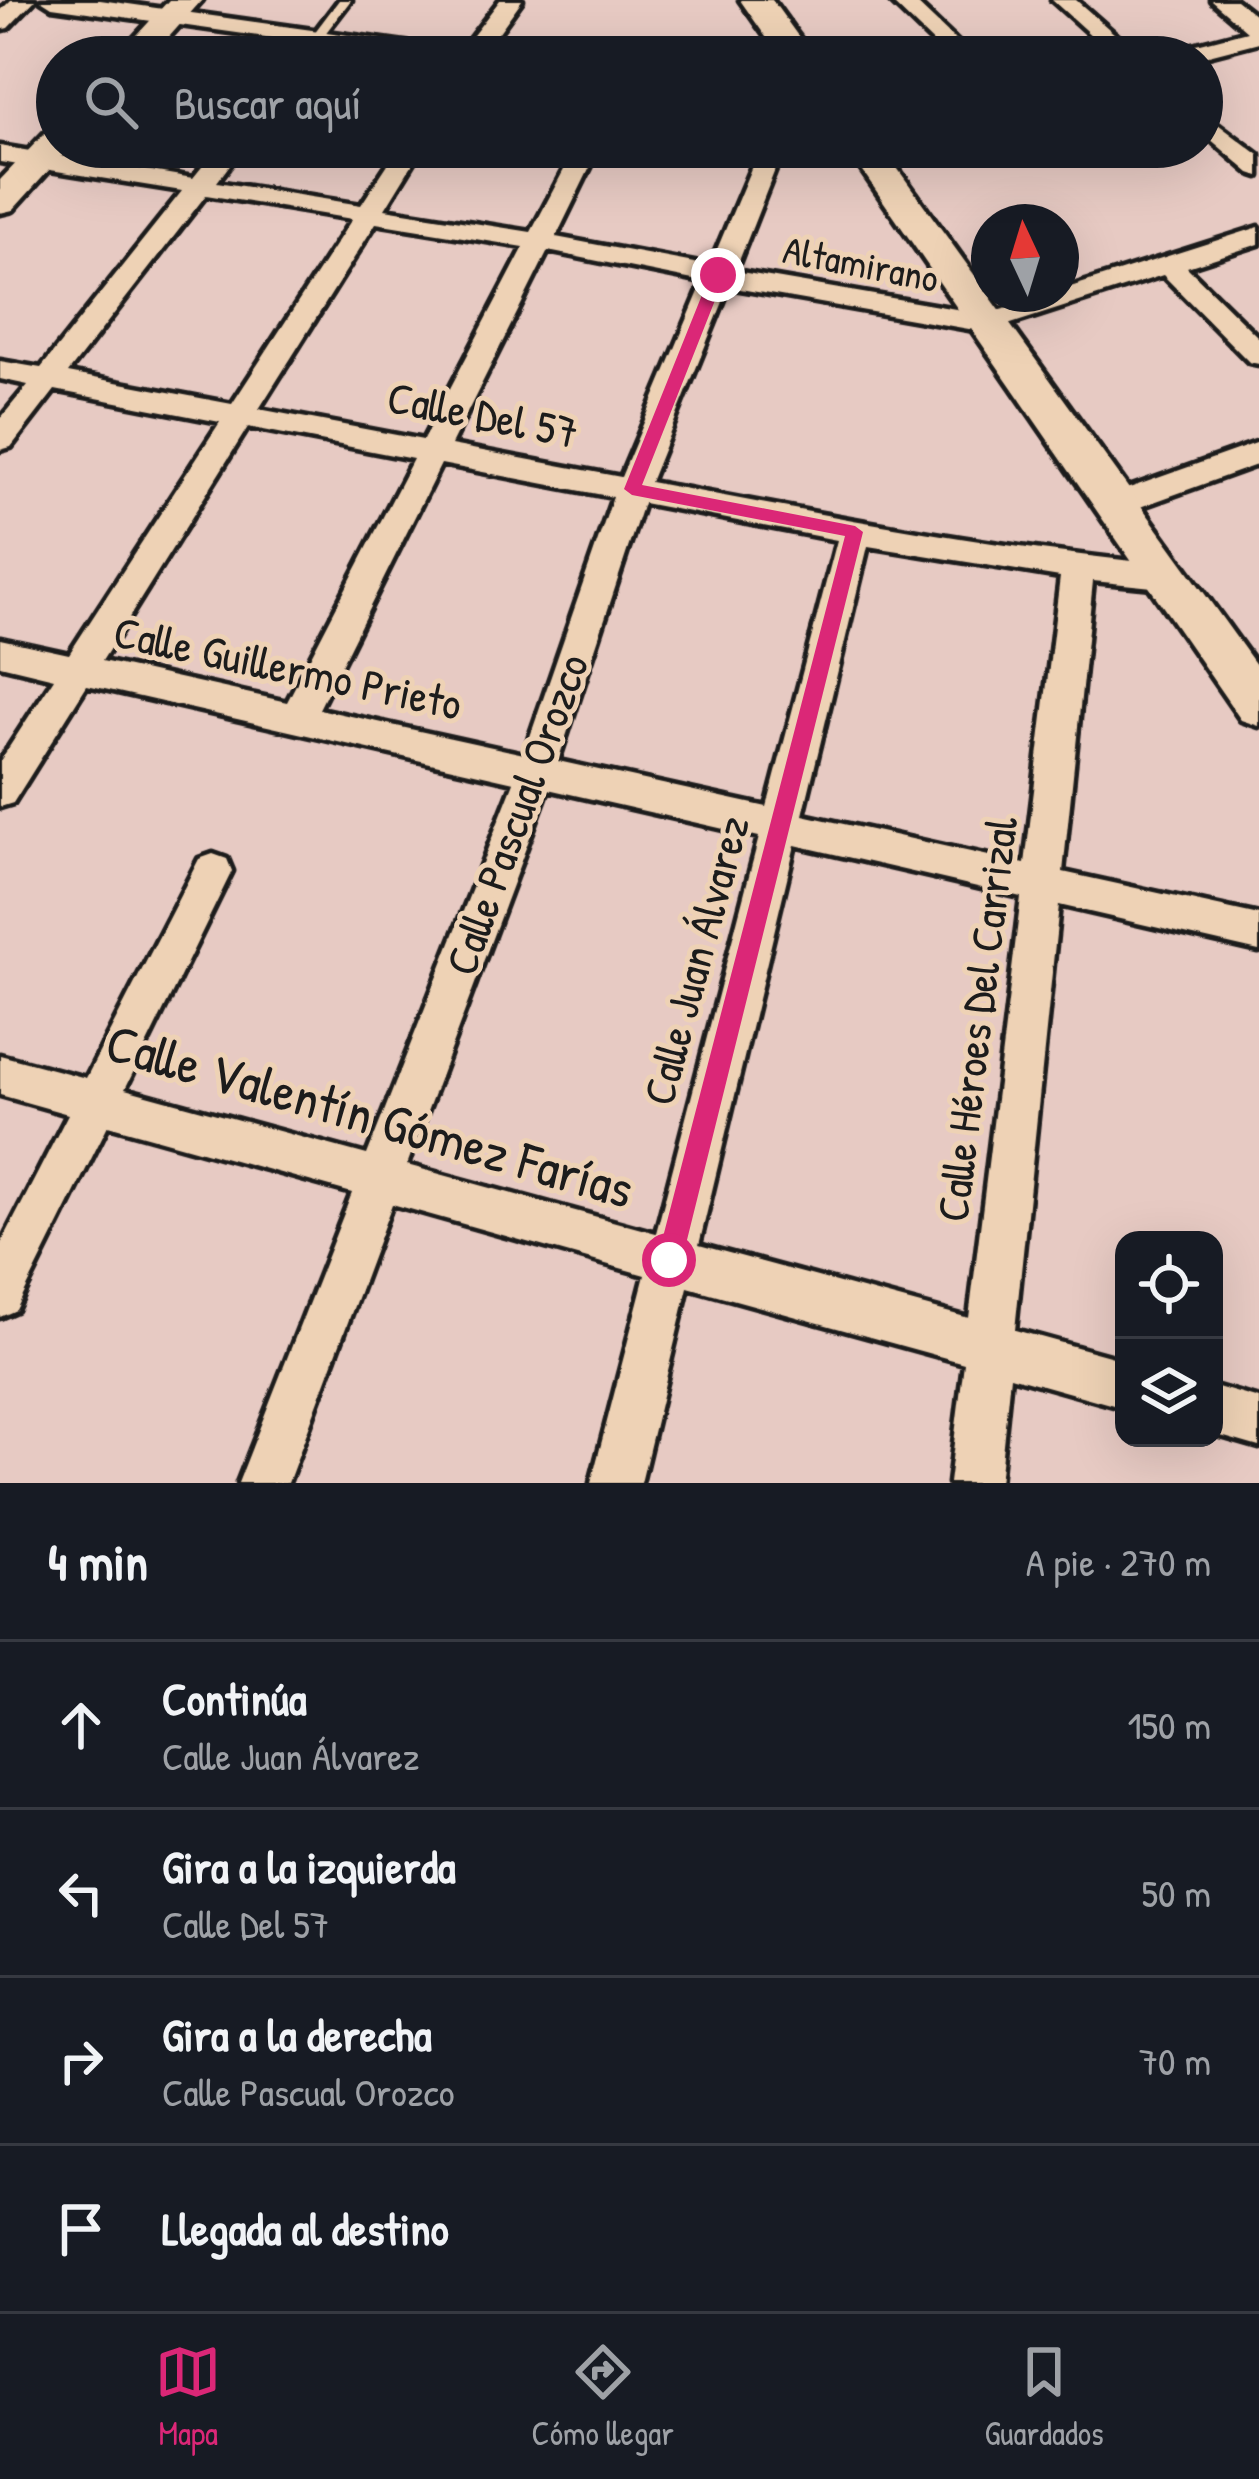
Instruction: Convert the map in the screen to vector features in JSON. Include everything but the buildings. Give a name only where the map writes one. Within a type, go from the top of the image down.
[{"type":"street","points":[[0,23],[24,0]]},
{"type":"street","points":[[52,0],[177,9],[271,36]]},
{"type":"street","points":[[484,36],[511,0]]},
{"type":"street","points":[[756,0],[782,36]]},
{"type":"street","points":[[900,0],[939,36]]},
{"type":"street","points":[[1063,0],[1105,36]]},
{"type":"street","points":[[1222,0],[1259,32]]},
{"type":"street","points":[[152,36],[177,9]]},
{"type":"street","points":[[1223,43],[1259,32]]},
{"type":"street","points":[[1223,137],[1259,168]]},
{"type":"street","name":"Altamirano","points":[[0,154],[36,151]]},
{"type":"street","points":[[0,202],[36,163]]},
{"type":"street","name":"Altamirano","points":[[127,168],[897,311],[986,323]]},
{"type":"street","points":[[0,440],[214,168]]},
{"type":"street","points":[[0,792],[397,168]]},
{"type":"street","points":[[296,718],[578,168]]},
{"type":"street","name":"Calle Pascual Orozco","points":[[263,1483],[536,770],[632,489],[763,168]]},
{"type":"street","points":[[879,168],[1259,706]]},
{"type":"street","points":[[986,323],[1259,235]]},
{"type":"street","points":[[1170,266],[1259,355]]},
{"type":"street","name":"Calle Del 57","points":[[0,370],[855,532],[1078,568],[1163,576]]},
{"type":"street","points":[[1115,505],[1259,453]]},
{"type":"street","name":"Calle Juan Álvarez","points":[[616,1483],[855,532]]},
{"type":"street","name":"Calle Héroes Del Carrizal","points":[[974,1483],[1078,568]]},
{"type":"street","name":"Calle Guillermo Prieto","points":[[0,652],[1259,932]]},
{"type":"street","points":[[0,1294],[213,871]]},
{"type":"street","name":"Calle Valentín Gómez Farías","points":[[0,1075],[1115,1381]]},
{"type":"street","points":[[1223,1413],[1259,1423]]},
{"type":"lane","points":[[317,36],[344,0]]},
{"type":"route","points":[[669,1260],[855,532],[632,489],[718,275]]}]
